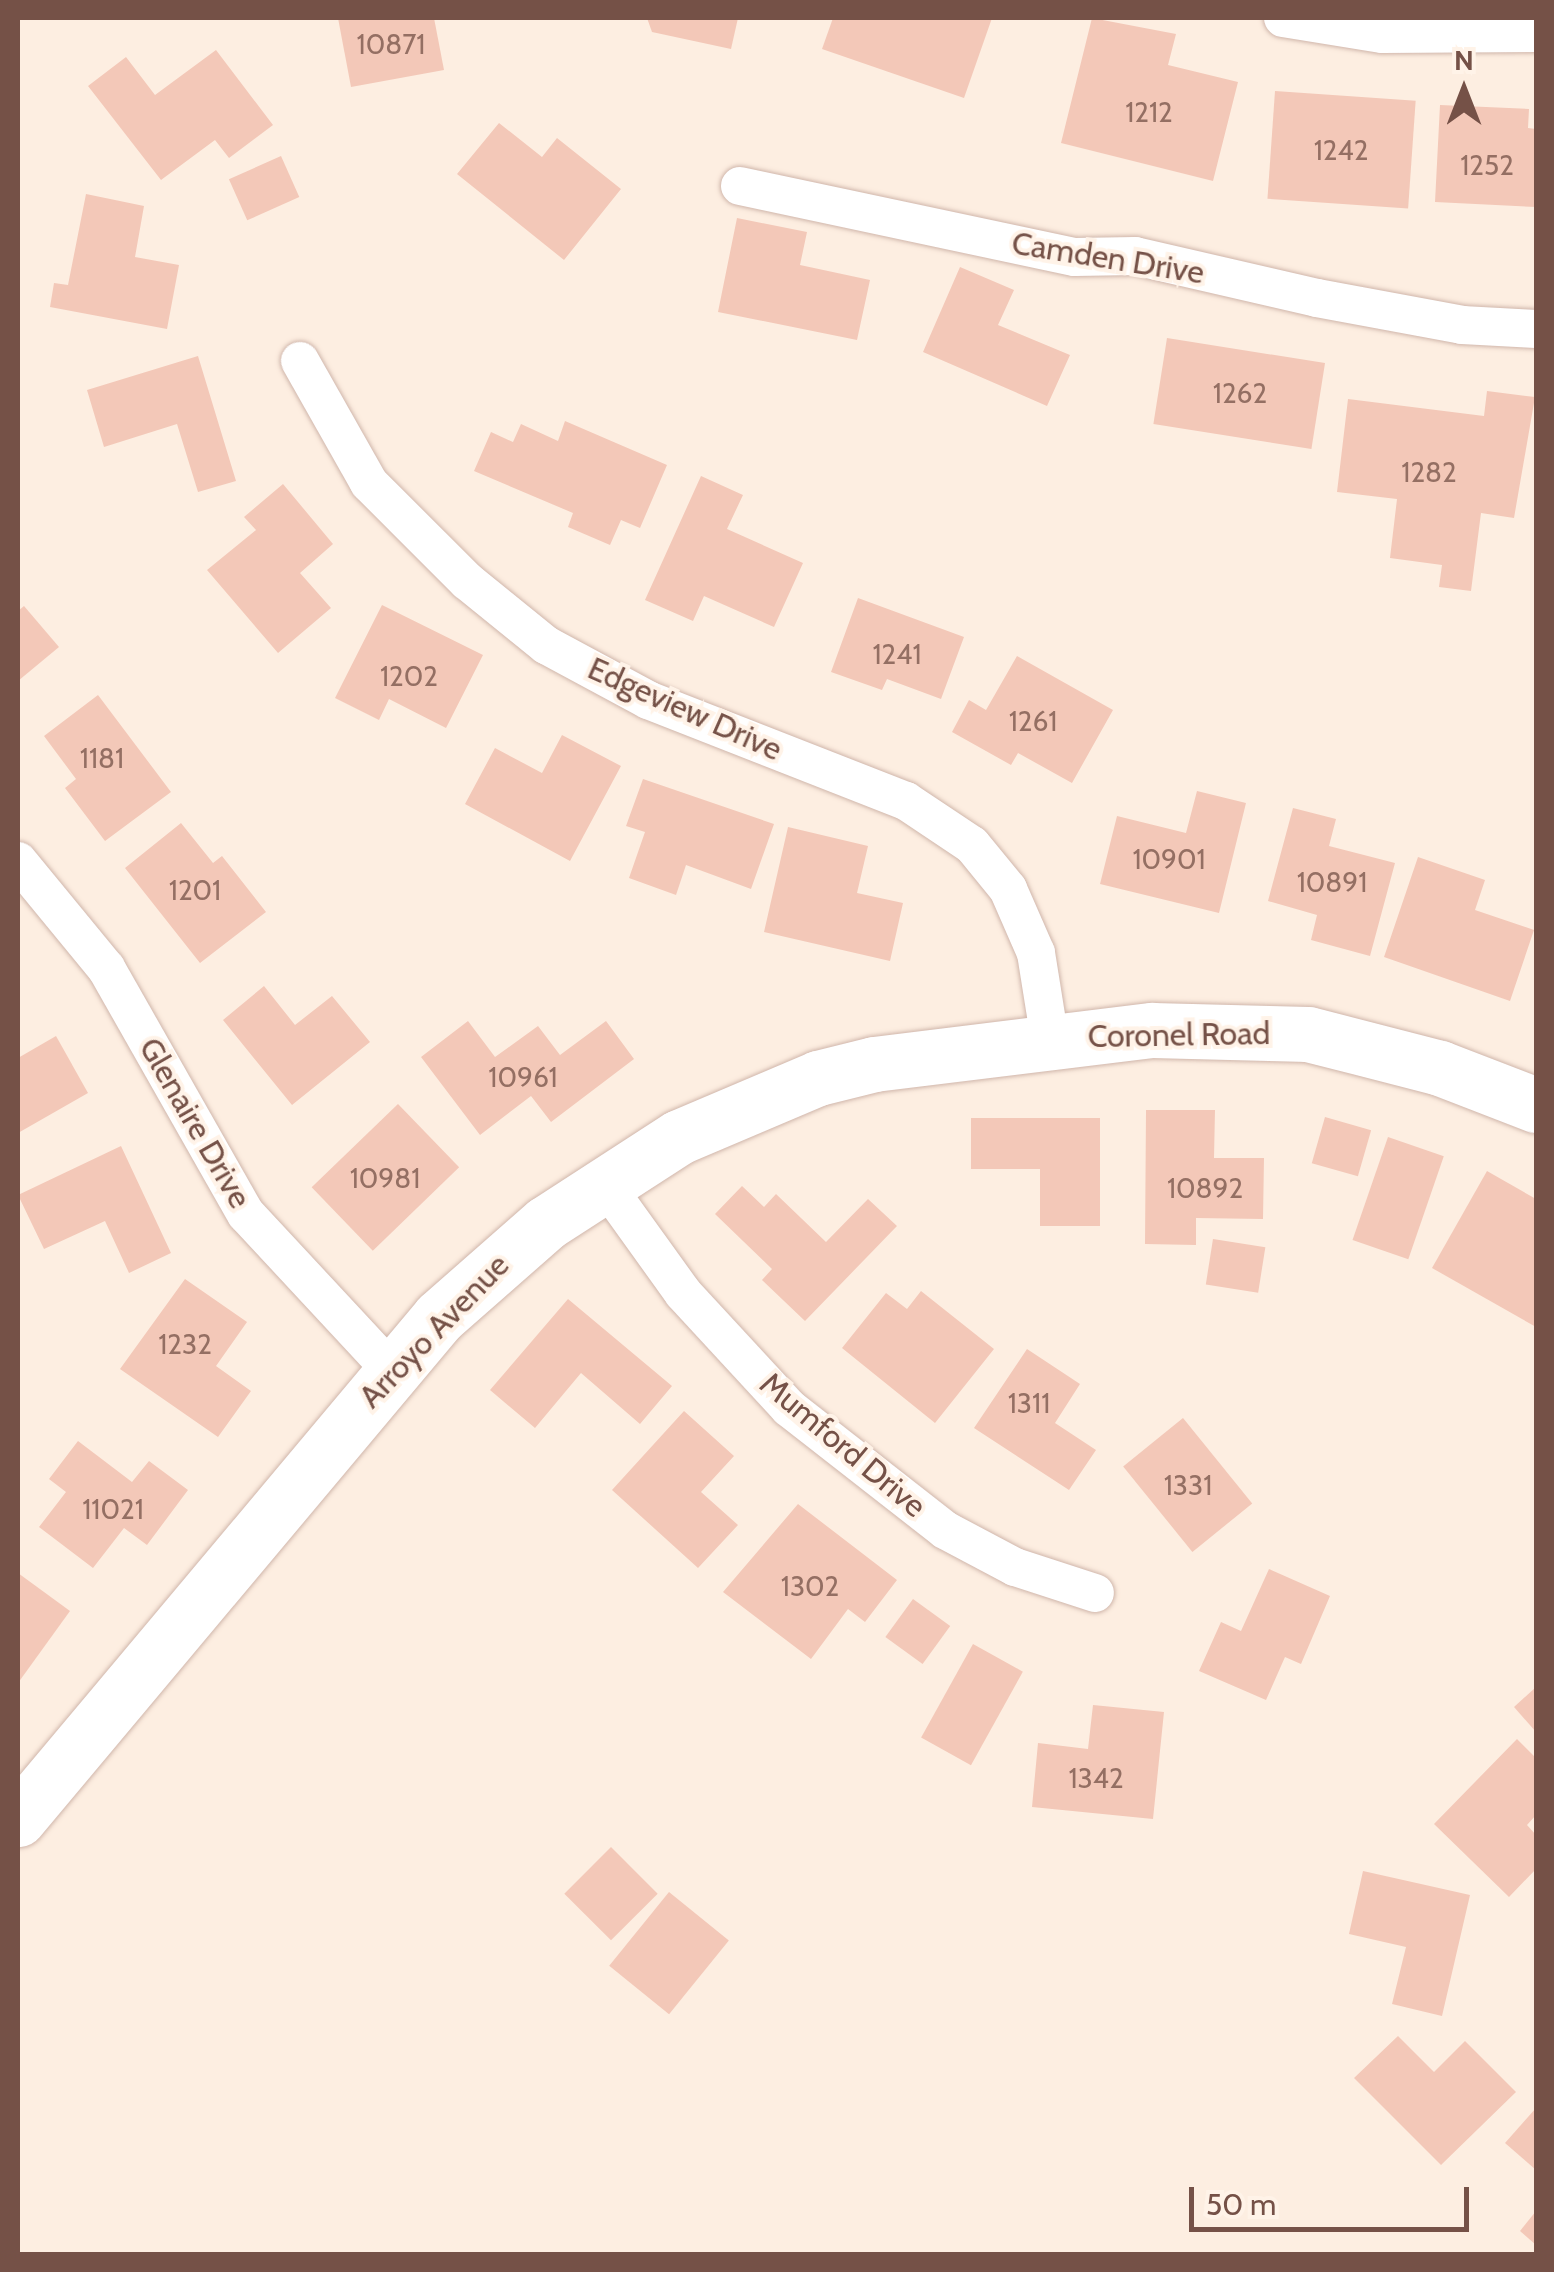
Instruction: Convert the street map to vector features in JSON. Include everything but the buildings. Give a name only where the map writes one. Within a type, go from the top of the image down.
[{"type":"street","points":[[1283,18],[1382,34],[1536,33]]},
{"type":"street","name":"Camden Drive","points":[[740,186],[1075,257],[1135,256],[1462,325],[1536,328]]},
{"type":"street","name":"Edgeview Drive","points":[[300,361],[369,483],[466,581],[546,645],[648,700],[906,801],[972,845],[1008,888],[1036,953],[1050,1040]]},
{"type":"street","name":"Glenaire Drive","points":[[18,861],[106,968],[246,1214],[391,1370]]},
{"type":"street","name":"Coronel Road","points":[[1050,1040],[1226,1028],[1308,1034],[1440,1068],[1536,1106]]},
{"type":"street","name":"Arroyo Avenue","points":[[18,1819],[391,1370],[490,1266],[604,1183],[679,1137],[818,1078],[960,1049],[1050,1040]]},
{"type":"street","name":"Mumford Drive","points":[[604,1183],[683,1293],[789,1408],[945,1530],[1015,1567],[1095,1593]]}]
